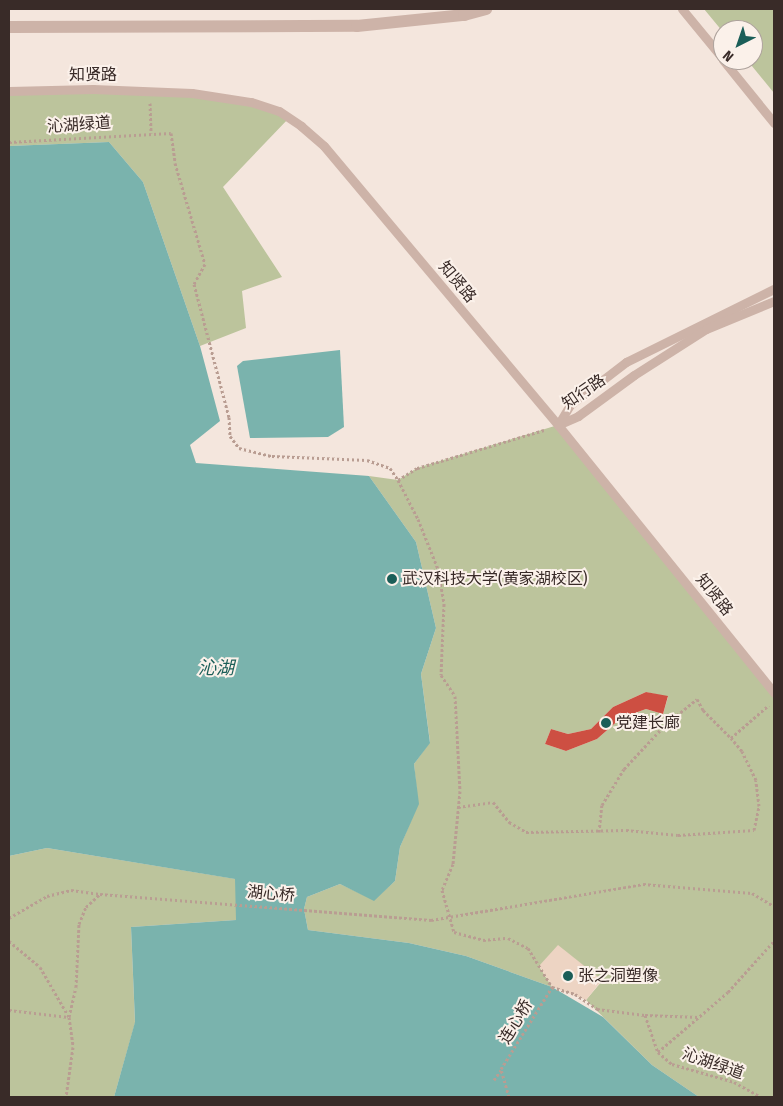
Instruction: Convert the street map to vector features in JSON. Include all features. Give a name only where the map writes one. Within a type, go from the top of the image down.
[{"type":"street","points":[[9,27],[357,26],[464,15],[486,9]]},
{"type":"lane","points":[[682,9],[713,48]]},
{"type":"lane","points":[[731,70],[774,123]]},
{"type":"lane","name":"知贤路","points":[[9,91],[149,91],[192,93],[251,102],[279,111],[301,126],[324,146],[558,426],[774,693]]},
{"type":"lane","name":"知行路","points":[[558,426],[570,405],[626,362],[774,288]]},
{"type":"lane","name":"知行路","points":[[558,426],[578,416],[634,375],[706,329],[774,301]]},
{"type":"path","points":[[149,91],[151,133]]},
{"type":"path","name":"沁湖绿道","points":[[9,142],[172,133],[175,163],[205,264],[194,284],[229,417],[230,436],[239,448],[272,456],[368,460],[390,468],[398,480]]},
{"type":"path","points":[[558,426],[418,468],[398,480],[418,519],[438,569],[444,604],[441,675],[455,696],[461,772],[453,864],[442,890],[454,932],[483,940],[508,938],[528,948],[552,987],[575,994],[597,1008],[645,1015],[700,1017]]},
{"type":"path","points":[[458,807],[493,802],[509,822],[526,832],[598,832],[626,830],[678,834],[754,830],[759,806],[756,780],[742,751],[703,710],[697,699],[665,725],[624,770],[602,805],[598,832]]},
{"type":"path","points":[[731,738],[774,700]]},
{"type":"path","name":"湖心桥","points":[[9,918],[47,896],[71,890],[100,894],[431,920],[643,884],[752,893],[774,906]]},
{"type":"path","points":[[66,1097],[73,1047],[69,1017],[76,986],[79,924],[86,907],[100,894]]},
{"type":"path","points":[[9,941],[40,967],[69,1017]]},
{"type":"path","points":[[645,1015],[658,1052],[700,1017],[774,941]]},
{"type":"path","name":"连心桥","points":[[494,1080],[552,987]]},
{"type":"path","points":[[9,1010],[69,1017]]},
{"type":"path","name":"沁湖绿道","points":[[658,1052],[672,1064],[734,1082],[761,1097]]},
{"type":"path","points":[[501,1069],[509,1097]]},
{"type":"green space","points":[[704,9],[774,9],[774,93],[755,70],[763,70],[763,20],[713,20]]},
{"type":"green space","points":[[93,89],[251,102],[289,118],[223,187],[282,277],[242,291],[246,328],[200,346],[143,182],[109,142],[9,146],[9,91]]},
{"type":"green space","points":[[558,425],[774,693],[774,1097],[699,1097],[652,1065],[586,1000],[602,981],[539,966],[552,987],[466,956],[409,943],[308,930],[304,909],[307,897],[340,884],[374,900],[395,881],[400,847],[418,804],[414,764],[430,742],[421,674],[436,628],[416,542],[369,476],[398,480],[417,468]],"holes":[[[646,692],[668,697],[663,714],[646,709],[621,718],[597,739],[566,751],[545,744],[551,729],[568,734],[591,729],[613,707]]]},
{"type":"green space","points":[[47,848],[236,879],[236,920],[131,927],[135,1023],[114,1097],[9,1097],[9,856]]},
{"type":"shaded area","points":[[558,945],[602,980],[586,1000],[552,987],[539,966]]},
{"type":"water","name":"沁湖","points":[[109,142],[143,182],[200,346],[220,421],[190,445],[196,463],[369,476],[416,542],[436,628],[421,674],[430,743],[414,764],[419,804],[400,847],[395,881],[374,901],[340,884],[307,897],[304,909],[308,930],[409,943],[466,956],[552,987],[603,1017],[652,1065],[699,1097],[114,1097],[135,1022],[131,927],[236,920],[235,879],[47,848],[9,856],[9,146]]},
{"type":"water","points":[[340,350],[344,427],[328,437],[250,438],[237,366],[243,361]]},
{"type":"building","name":"党建长廊","points":[[646,692],[668,696],[663,714],[646,709],[621,718],[597,739],[566,751],[545,744],[551,729],[568,734],[591,729],[613,707]]},
{"type":"place","name":"武汉科技大学(黄家湖校区)","points":[[392,579]]},
{"type":"place","name":"党建长廊","points":[[606,723]]},
{"type":"place","name":"张之洞塑像","points":[[568,976]]}]
